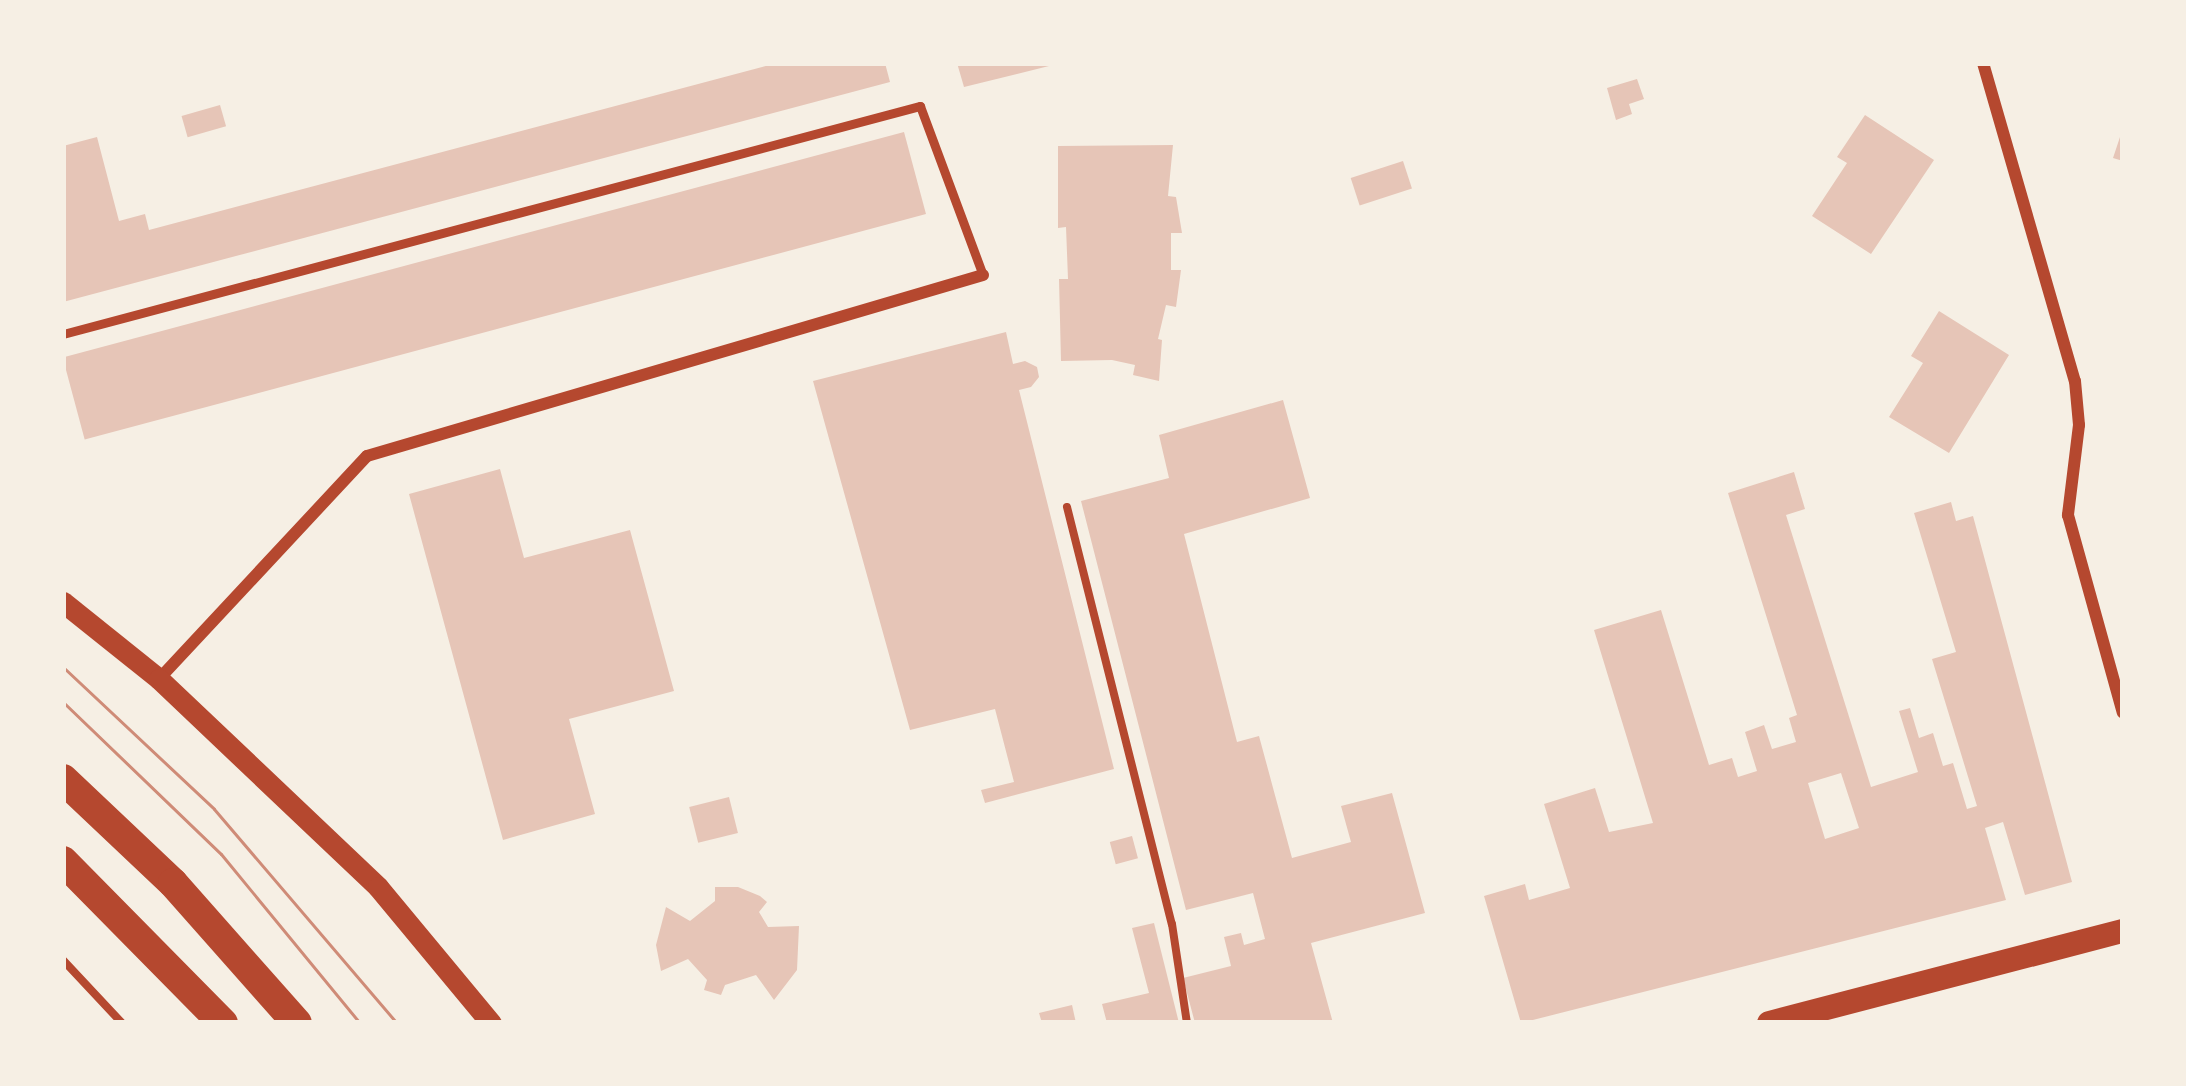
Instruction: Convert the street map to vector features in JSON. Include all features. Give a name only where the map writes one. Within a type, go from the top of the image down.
[{"type":"main road","points":[[63,779],[173,883],[297,1023]]},
{"type":"main road","points":[[63,861],[223,1023]]},
{"type":"main road","points":[[1769,1023],[2123,931]]},
{"type":"street","points":[[1983,63],[2075,381],[2079,425],[2068,514],[2123,713]]},
{"type":"street","points":[[159,679],[368,456],[982,275]]},
{"type":"street","points":[[63,602],[159,679],[396,905],[491,1023]]},
{"type":"lane","points":[[63,334],[920,106],[982,275]]},
{"type":"path","points":[[1067,507],[1172,924],[1187,1023]]},
{"type":"path","points":[[63,960],[122,1023]]},
{"type":"building","points":[[777,63],[885,63],[890,82],[63,302],[63,146],[97,137],[119,221],[145,214],[149,230]]},
{"type":"building","points":[[957,63],[1052,63],[1053,65],[964,87]]},
{"type":"building","points":[[1637,79],[1644,99],[1629,104],[1632,114],[1616,120],[1607,88]]},
{"type":"building","points":[[220,105],[226,126],[188,137],[182,116]]},
{"type":"building","points":[[1865,115],[1934,160],[1871,254],[1812,216],[1847,163],[1837,157]]},
{"type":"building","points":[[2123,128],[2123,161],[2113,158]]},
{"type":"building","points":[[904,132],[926,214],[85,440],[63,357]]},
{"type":"building","points":[[1173,145],[1168,196],[1176,197],[1182,233],[1171,233],[1171,270],[1181,270],[1176,307],[1166,305],[1158,339],[1162,340],[1159,381],[1133,375],[1135,365],[1112,360],[1061,361],[1059,279],[1068,279],[1066,227],[1058,228],[1058,146]]},
{"type":"building","points":[[1403,161],[1412,189],[1360,206],[1351,178]]},
{"type":"building","points":[[1939,311],[2009,355],[1949,453],[1889,417],[1923,363],[1911,356]]},
{"type":"building","points":[[1006,332],[1013,364],[1025,361],[1037,367],[1039,377],[1031,387],[1019,390],[1114,769],[985,803],[981,790],[1014,782],[995,709],[910,730],[813,381]]},
{"type":"building","points":[[1283,400],[1310,498],[1184,534],[1237,742],[1259,736],[1292,858],[1351,842],[1341,806],[1392,793],[1425,913],[1311,943],[1333,1023],[1195,1023],[1183,978],[1231,966],[1224,937],[1241,933],[1244,945],[1265,939],[1253,893],[1186,910],[1081,501],[1169,478],[1159,435]]},
{"type":"building","points":[[500,469],[524,558],[630,530],[674,691],[569,719],[595,814],[503,840],[409,494]]},
{"type":"building","points":[[1794,472],[1805,509],[1786,515],[1871,787],[1918,772],[1899,711],[1910,708],[1919,738],[1933,733],[1943,766],[1953,763],[1967,809],[1977,806],[1932,659],[1956,652],[1914,513],[1951,502],[1956,521],[1973,516],[2072,882],[2025,895],[2003,822],[1985,828],[2006,900],[1521,1023],[1484,896],[1525,884],[1529,900],[1570,888],[1544,804],[1595,788],[1609,832],[1653,823],[1594,630],[1661,610],[1709,765],[1732,758],[1738,777],[1757,771],[1745,732],[1764,725],[1772,749],[1796,742],[1789,718],[1797,715],[1728,493]],"holes":[[[1841,773],[1859,828],[1825,839],[1808,783]]]},
{"type":"building","points":[[729,797],[738,833],[698,843],[689,807]]},
{"type":"building","points":[[1132,836],[1138,858],[1116,864],[1110,842]]},
{"type":"building","points":[[715,887],[738,887],[760,896],[767,902],[759,912],[768,927],[799,926],[797,970],[774,1000],[756,975],[725,985],[721,995],[704,990],[707,980],[688,959],[661,971],[656,945],[666,907],[690,921],[715,901]]},
{"type":"building","points":[[1154,923],[1179,1023],[1107,1023],[1102,1004],[1149,993],[1132,928]]},
{"type":"building","points":[[1072,1005],[1076,1023],[1042,1023],[1039,1013]]},
{"type":"tram line","points":[[63,667],[214,809],[397,1023]]},
{"type":"tram line","points":[[63,702],[221,854],[360,1023]]}]
